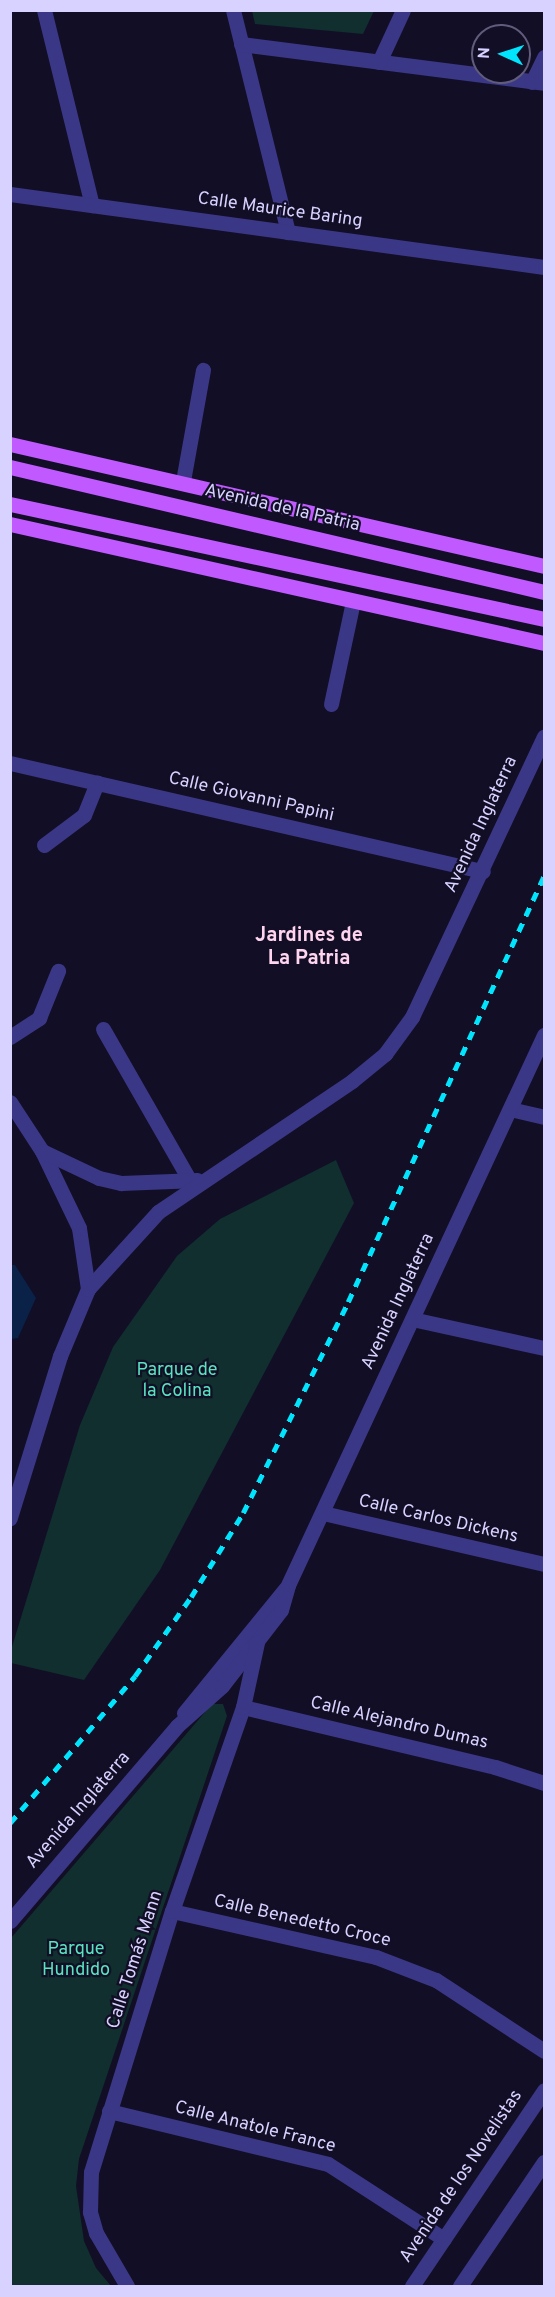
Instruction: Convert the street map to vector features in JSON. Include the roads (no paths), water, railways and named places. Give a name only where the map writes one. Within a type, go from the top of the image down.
[{"type":"main road","points":[[10,444],[183,481],[544,566]]},
{"type":"main road","name":"Avenida de la Patria","points":[[10,466],[544,592]]},
{"type":"main road","points":[[10,504],[544,619]]},
{"type":"main road","points":[[10,524],[544,643]]},
{"type":"street","points":[[44,10],[92,205]]},
{"type":"street","points":[[233,10],[288,232]]},
{"type":"street","points":[[379,62],[403,10]]},
{"type":"street","points":[[241,44],[538,83],[544,57]]},
{"type":"street","name":"Calle Maurice Baring","points":[[10,194],[544,267]]},
{"type":"street","points":[[183,481],[203,370]]},
{"type":"street","points":[[331,704],[352,601]]},
{"type":"street","name":"Avenida Inglaterra","points":[[88,1289],[158,1212],[352,1081],[385,1054],[412,1017],[483,871],[544,737]]},
{"type":"street","name":"Calle Giovanni Papini","points":[[10,763],[483,871]]},
{"type":"street","points":[[44,845],[84,815],[97,783]]},
{"type":"street","points":[[10,1037],[39,1018],[58,971]]},
{"type":"street","points":[[103,1029],[190,1181]]},
{"type":"street","name":"Avenida Inglaterra","points":[[10,1921],[177,1726],[222,1686],[281,1610],[288,1585],[544,1035]]},
{"type":"street","points":[[10,1102],[42,1151],[79,1228],[88,1289],[60,1356],[10,1518]]},
{"type":"street","points":[[510,1109],[544,1117]]},
{"type":"street","name":"Avenida Inglaterra","points":[[42,1151],[80,1171],[121,1183],[208,1179]]},
{"type":"street","points":[[62,1195],[61,1177],[80,1171]]},
{"type":"street","points":[[412,1319],[544,1348]]},
{"type":"street","name":"Calle Carlos Dickens","points":[[323,1513],[544,1564]]},
{"type":"street","name":"Avenida Inglaterra","points":[[177,1726],[191,1701],[288,1585]]},
{"type":"street","name":"Calle Tomás Mann","points":[[128,2286],[106,2255],[90,2212],[91,2172],[108,2111],[172,1911],[243,1707],[257,1643]]},
{"type":"street","name":"Calle Alejandro Dumas","points":[[243,1707],[495,1767],[544,1783]]},
{"type":"street","name":"Calle Benedetto Croce","points":[[172,1911],[386,1961],[436,1980],[544,2051]]},
{"type":"street","name":"Avenida de los Novelistas","points":[[412,2286],[544,2090]]},
{"type":"street","name":"Calle Anatole France","points":[[108,2111],[328,2164],[444,2239]]},
{"type":"street","points":[[460,2286],[544,2162]]},
{"type":"water","points":[[11,1265],[15,1265],[36,1298],[18,1338],[11,1339]]},
{"type":"railway","points":[[10,1823],[135,1676],[191,1597],[243,1513],[348,1302],[544,875]]},
{"type":"district","name":"Jardines de La Patria","points":[[309,948]]},
{"type":"park label","name":"Parque de la Colina","points":[[177,1382]]},
{"type":"park label","name":"Parque Hundido","points":[[76,1961]]}]
